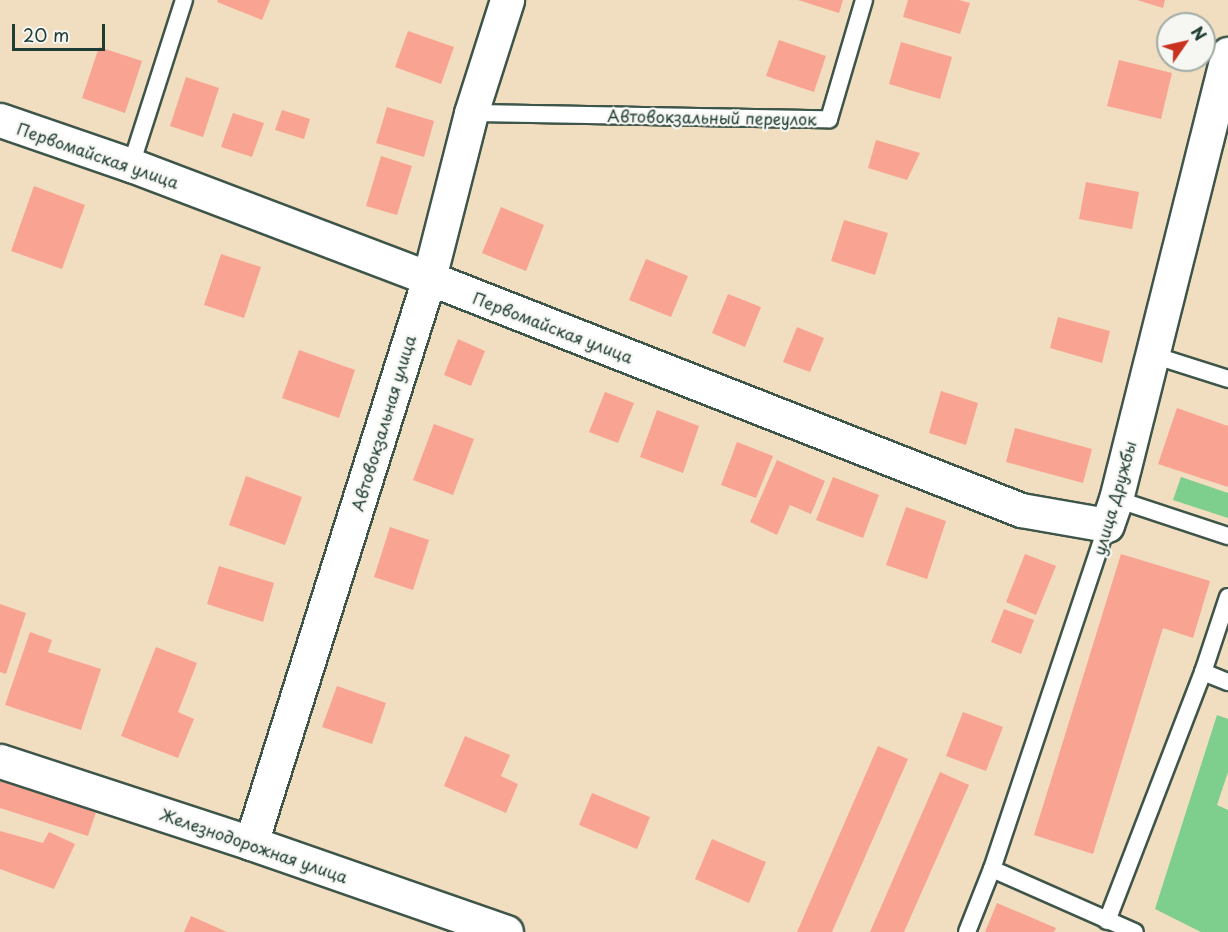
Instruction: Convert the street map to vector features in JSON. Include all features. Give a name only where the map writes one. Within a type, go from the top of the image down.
[{"type":"street","name":"Автовокзальная улица","points":[[251,843],[429,278],[471,113],[507,0]]},
{"type":"street","name":"улица Дружбы","points":[[1112,512],[1228,54]]},
{"type":"street","name":"Первомайская улица","points":[[0,120],[131,165],[429,278],[1020,510],[1112,512]]},
{"type":"street","name":"Железнодорожная улица","points":[[0,761],[251,843],[506,932]]},
{"type":"lane","points":[[131,165],[184,0]]},
{"type":"lane","name":"Автовокзальный переулок","points":[[471,113],[829,119],[864,0]]},
{"type":"lane","points":[[1153,355],[1228,379]]},
{"type":"lane","points":[[1112,512],[1228,536]]},
{"type":"lane","name":"улица Дружбы","points":[[967,932],[992,869],[1112,512]]},
{"type":"lane","points":[[1107,921],[1203,672],[1228,597]]},
{"type":"lane","points":[[1203,672],[1228,682]]},
{"type":"lane","points":[[992,869],[1135,932]]},
{"type":"green space","points":[[1181,477],[1228,493],[1228,518],[1173,500]]},
{"type":"green space","points":[[1217,715],[1228,719],[1228,772],[1217,805],[1228,810],[1228,932],[1201,932],[1155,909]]},
{"type":"building","points":[[218,0],[270,0],[262,20],[217,2]]},
{"type":"building","points":[[798,0],[843,0],[839,13]]},
{"type":"building","points":[[908,0],[959,0],[970,3],[960,34],[903,17]]},
{"type":"building","points":[[1137,0],[1165,0],[1163,8]]},
{"type":"building","points":[[408,31],[454,47],[441,84],[395,67]]},
{"type":"building","points":[[779,40],[826,56],[814,92],[766,76]]},
{"type":"building","points":[[901,42],[952,57],[940,99],[889,84]]},
{"type":"building","points":[[99,47],[142,61],[125,113],[82,98]]},
{"type":"building","points":[[1119,60],[1156,69],[1156,72],[1172,73],[1161,119],[1107,106]]},
{"type":"building","points":[[186,77],[219,88],[203,137],[170,126]]},
{"type":"building","points":[[387,107],[434,121],[424,157],[376,143]]},
{"type":"building","points":[[282,110],[310,119],[304,139],[275,130]]},
{"type":"building","points":[[233,113],[264,123],[252,157],[221,147]]},
{"type":"building","points":[[876,140],[920,153],[907,180],[868,168]]},
{"type":"building","points":[[381,156],[412,166],[397,215],[366,206]]},
{"type":"building","points":[[1086,182],[1139,192],[1132,229],[1079,219]]},
{"type":"building","points":[[34,186],[85,205],[62,269],[11,251]]},
{"type":"building","points":[[501,207],[544,225],[526,271],[482,253]]},
{"type":"building","points":[[844,220],[888,233],[875,275],[831,261]]},
{"type":"building","points":[[221,254],[261,267],[244,318],[204,305]]},
{"type":"building","points":[[646,259],[688,276],[671,317],[629,300]]},
{"type":"building","points":[[728,294],[761,307],[745,347],[712,333]]},
{"type":"building","points":[[1058,317],[1110,331],[1102,363],[1050,348]]},
{"type":"building","points":[[797,327],[824,338],[810,372],[783,362]]},
{"type":"building","points":[[458,339],[485,351],[471,386],[444,375]]},
{"type":"building","points":[[299,350],[355,370],[339,418],[282,398]]},
{"type":"building","points":[[941,391],[978,403],[966,445],[929,433]]},
{"type":"building","points":[[605,392],[634,403],[618,443],[589,432]]},
{"type":"building","points":[[1177,408],[1228,426],[1228,487],[1158,464]]},
{"type":"building","points":[[657,410],[699,426],[683,473],[640,457]]},
{"type":"building","points":[[434,424],[474,439],[453,495],[413,480]]},
{"type":"building","points":[[1015,428],[1092,449],[1083,483],[1006,462]]},
{"type":"building","points":[[737,442],[773,456],[756,498],[721,485]]},
{"type":"building","points":[[777,460],[825,481],[811,514],[790,505],[777,535],[750,522]]},
{"type":"building","points":[[246,476],[302,497],[285,545],[229,525]]},
{"type":"building","points":[[833,477],[879,495],[863,538],[816,520]]},
{"type":"building","points":[[906,507],[946,521],[927,579],[886,565]]},
{"type":"building","points":[[390,527],[429,540],[413,590],[374,577]]},
{"type":"building","points":[[1025,554],[1056,566],[1036,615],[1006,602]]},
{"type":"building","points":[[1121,554],[1210,581],[1193,638],[1163,628],[1093,854],[1034,835]]},
{"type":"building","points":[[219,566],[274,583],[263,622],[207,604]]},
{"type":"building","points":[[0,604],[26,613],[6,674],[0,672]]},
{"type":"building","points":[[1004,609],[1034,620],[1021,654],[991,642]]},
{"type":"building","points":[[30,632],[52,640],[48,652],[101,669],[81,730],[5,705]]},
{"type":"building","points":[[156,647],[197,663],[178,712],[194,719],[178,758],[121,736]]},
{"type":"building","points":[[337,686],[386,703],[372,744],[322,727]]},
{"type":"building","points":[[963,712],[1003,727],[986,771],[946,756]]},
{"type":"building","points":[[465,736],[510,755],[501,776],[518,784],[506,813],[444,786]]},
{"type":"building","points":[[878,746],[908,759],[832,932],[797,932]]},
{"type":"building","points":[[940,772],[969,785],[904,932],[870,932]]},
{"type":"building","points":[[0,778],[97,809],[88,836],[0,808]]},
{"type":"building","points":[[592,793],[650,817],[637,849],[579,825]]},
{"type":"building","points":[[0,831],[43,843],[49,832],[75,844],[54,889],[0,869]]},
{"type":"building","points":[[712,839],[766,862],[749,903],[695,879]]},
{"type":"building","points":[[997,903],[1056,928],[1054,932],[985,932]]},
{"type":"building","points":[[191,916],[227,932],[184,932]]}]
